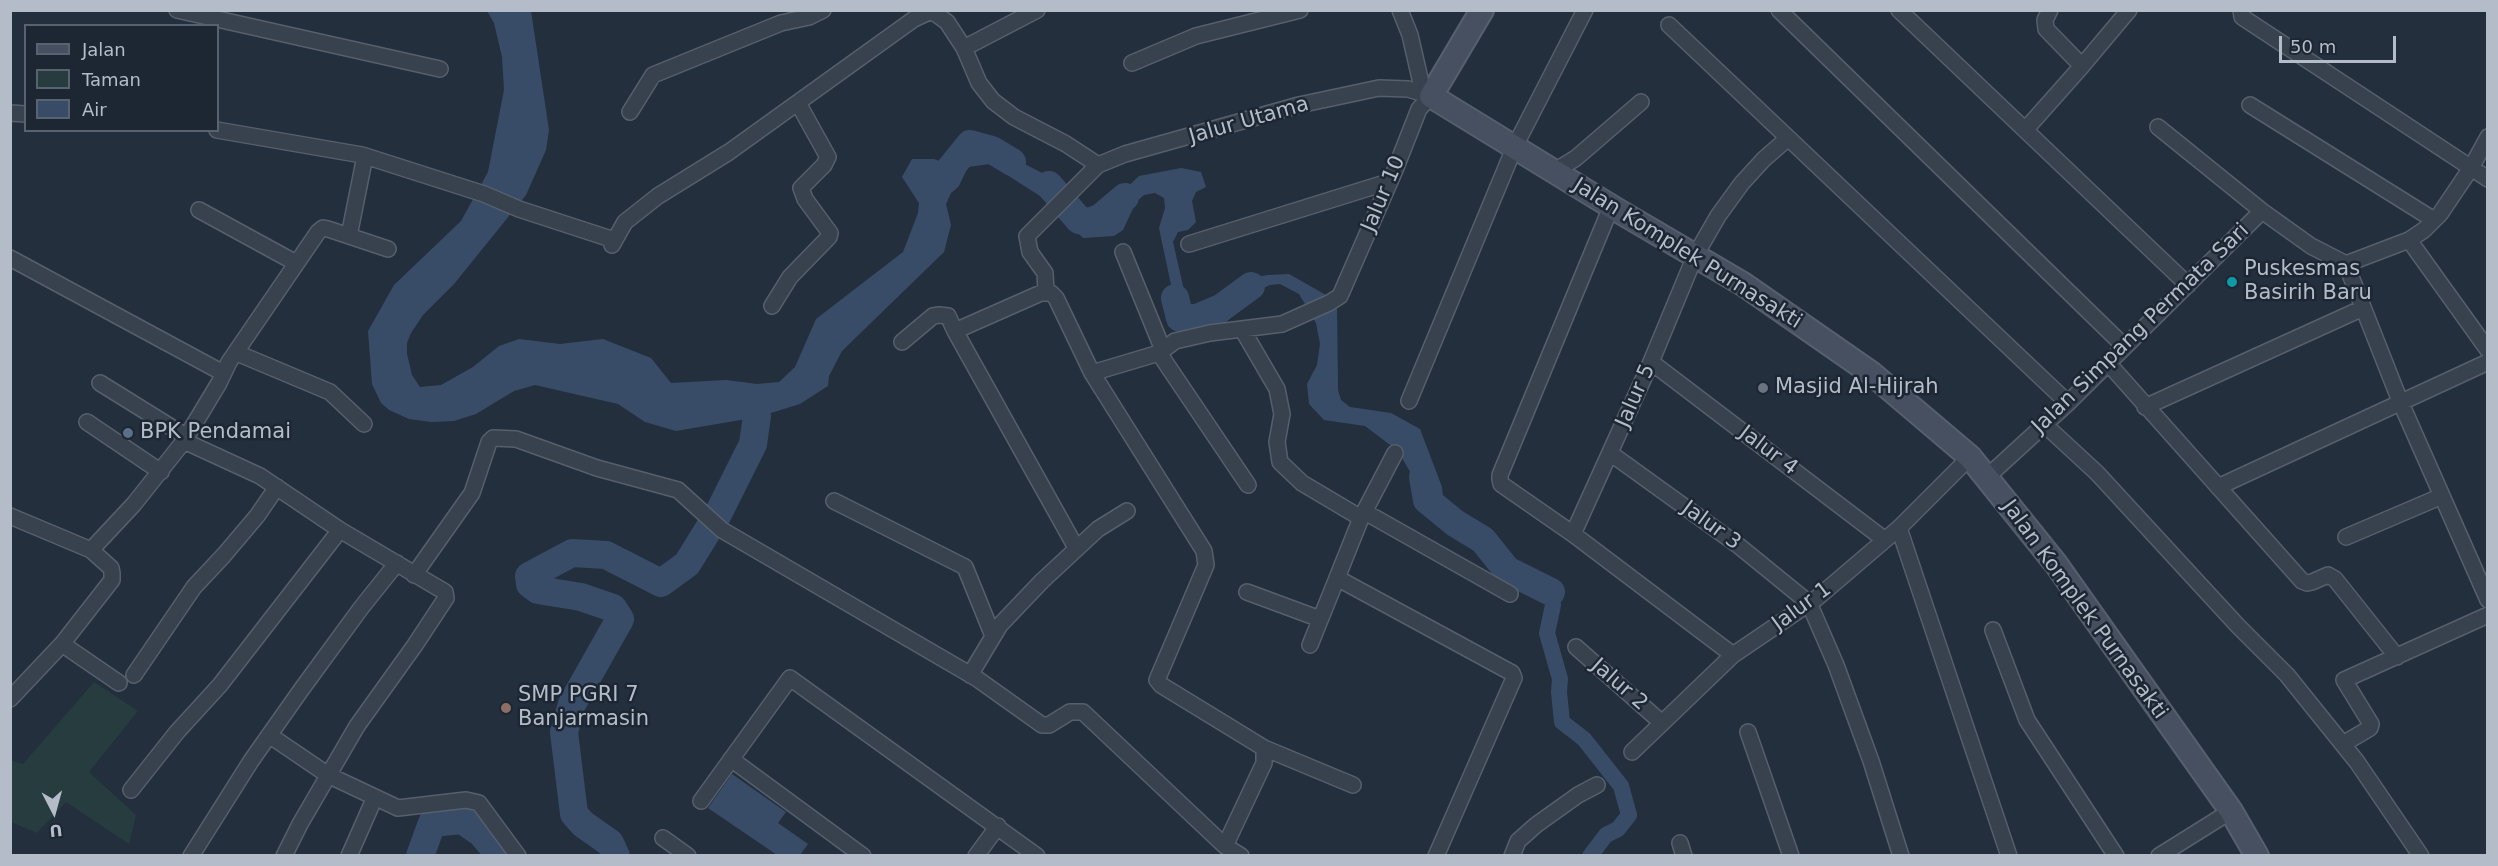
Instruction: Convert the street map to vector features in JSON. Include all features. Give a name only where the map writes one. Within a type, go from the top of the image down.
[{"type":"street","points":[[177,10],[233,17],[440,69]]},
{"type":"street","points":[[630,112],[653,75],[781,23],[809,17],[823,10]]},
{"type":"street","points":[[964,48],[1037,10]]},
{"type":"street","points":[[1132,63],[1196,36],[1300,10]]},
{"type":"street","points":[[1400,10],[1410,35],[1422,83],[1431,96],[1482,10]]},
{"type":"street","points":[[1409,401],[1515,146],[1585,10]]},
{"type":"street","points":[[1779,10],[2124,346]]},
{"type":"street","points":[[1899,10],[2188,285]]},
{"type":"street","points":[[2050,10],[2045,20],[2046,29],[2082,66]]},
{"type":"street","points":[[2026,129],[2129,10]]},
{"type":"street","points":[[2241,10],[2242,17],[2487,179]]},
{"type":"street","points":[[219,130],[365,156],[484,194],[519,209],[613,242],[625,222],[658,196],[705,168],[798,103],[912,15],[929,12],[944,17],[964,48],[979,83],[993,101],[1014,117],[1066,144],[1098,165]]},
{"type":"street","points":[[1669,25],[1947,290],[2011,347],[2067,403]]},
{"type":"street","name":"Jalur Utama","points":[[1046,292],[1045,273],[1030,252],[1026,241],[1027,236],[1098,165],[1125,154],[1299,105],[1379,88],[1408,89],[1431,96]]},
{"type":"street","name":"Jalan Komplek Purnasakti","points":[[1431,96],[1611,207],[1743,284],[1870,374],[1970,457],[2056,564],[2230,811],[2257,855]]},
{"type":"street","name":"Jalur 10","points":[[1242,329],[1282,324],[1340,296],[1419,109],[1431,96]]},
{"type":"street","points":[[1555,171],[1576,158],[1641,102]]},
{"type":"street","points":[[772,306],[790,277],[829,237],[830,233],[805,199],[801,188],[824,165],[828,157],[798,103]]},
{"type":"street","points":[[2250,105],[2434,220]]},
{"type":"street","points":[[2158,127],[2262,212]]},
{"type":"street","points":[[2487,137],[2471,168],[2434,220],[2409,240],[2346,264],[2400,401],[2487,600]]},
{"type":"street","name":"Jalur 5","points":[[1573,534],[1651,362],[1695,256],[1718,216],[1742,183],[1787,139]]},
{"type":"street","points":[[349,236],[365,156]]},
{"type":"street","points":[[1189,244],[1388,182]]},
{"type":"street","points":[[1611,207],[1500,475],[1502,484],[1573,534],[1733,655]]},
{"type":"street","points":[[199,210],[296,263]]},
{"type":"street","name":"Jalan Simpang Permata Sari","points":[[1986,478],[2067,403],[2262,212],[2311,246],[2346,264]]},
{"type":"street","points":[[91,550],[161,472],[185,439],[223,373],[313,238],[323,228],[388,249]]},
{"type":"street","points":[[2409,240],[2487,350]]},
{"type":"street","points":[[1123,252],[1161,351],[1248,485]]},
{"type":"street","points":[[10,258],[223,373]]},
{"type":"street","points":[[955,331],[1033,295],[1046,292],[1056,298],[1092,373],[1204,551],[1206,558],[1206,565],[1157,680],[1161,685],[1264,748],[1353,785]]},
{"type":"street","points":[[2145,407],[2363,308]]},
{"type":"street","points":[[902,342],[933,316],[948,316],[1074,544]]},
{"type":"street","points":[[1092,373],[1161,351],[1175,341],[1242,329],[1277,389],[1282,414],[1277,442],[1280,462],[1302,483],[1510,594]]},
{"type":"street","points":[[237,352],[330,392],[364,424]]},
{"type":"street","name":"Jalur 4","points":[[1651,362],[1885,540]]},
{"type":"street","points":[[2218,487],[2487,362]]},
{"type":"street","points":[[2108,363],[2302,581],[2312,582],[2328,575],[2335,579],[2397,657]]},
{"type":"street","points":[[100,383],[185,439],[260,476],[340,530],[414,575],[442,589],[446,598],[416,645],[357,726],[284,855]]},
{"type":"street","points":[[87,422],[161,472]]},
{"type":"street","points":[[2044,425],[2097,473],[2238,626],[2287,675],[2343,744],[2421,855]]},
{"type":"street","points":[[414,575],[472,493],[489,442],[498,437],[516,440],[597,468],[678,490],[722,530],[970,675],[1042,725],[1049,725],[1070,712],[1083,712],[1225,846],[1241,855]]},
{"type":"street","points":[[1310,645],[1363,515],[1395,453]]},
{"type":"street","name":"Jalur 3","points":[[1610,453],[1739,546],[1809,603]]},
{"type":"street","name":"Jalur 1","points":[[1632,752],[1733,655],[1809,603],[1899,528],[1970,457]]},
{"type":"street","points":[[134,675],[194,587],[224,555],[277,487]]},
{"type":"street","points":[[2346,537],[2442,496]]},
{"type":"street","points":[[834,501],[965,567],[993,636]]},
{"type":"street","points":[[970,675],[1000,625],[1042,581],[1098,529],[1127,511]]},
{"type":"street","points":[[10,516],[91,550],[111,568],[112,580],[62,644],[10,699]]},
{"type":"street","points":[[1899,528],[2010,855]]},
{"type":"street","points":[[130,790],[177,732],[220,685],[340,530]]},
{"type":"street","points":[[191,855],[269,735],[360,608],[397,563]]},
{"type":"street","points":[[1337,578],[1512,673],[1514,678],[1436,855]]},
{"type":"street","points":[[1247,592],[1320,619]]},
{"type":"street","points":[[1809,603],[1840,676],[1871,761],[1901,855]]},
{"type":"street","points":[[2343,744],[2370,728],[2371,724],[2344,680],[2487,615]]},
{"type":"street","points":[[1993,630],[2027,720],[2116,855]]},
{"type":"street","points":[[62,644],[118,683]]},
{"type":"street","name":"Jalur 2","points":[[1576,647],[1662,723]]},
{"type":"street","points":[[701,801],[790,678],[1037,855]]},
{"type":"street","points":[[1749,732],[1791,855]]},
{"type":"street","points":[[269,735],[328,775],[398,808],[466,800],[479,803],[518,855]]},
{"type":"street","points":[[1225,846],[1264,763],[1264,748]]},
{"type":"street","points":[[731,759],[863,855]]},
{"type":"street","points":[[1512,855],[1518,841],[1536,825],[1568,801],[1597,785]]},
{"type":"street","points":[[349,855],[375,797]]},
{"type":"street","points":[[2159,855],[2230,811]]},
{"type":"street","points":[[976,855],[998,826]]},
{"type":"street","points":[[663,838],[688,855]]},
{"type":"green space","points":[[94,682],[138,711],[89,772],[136,815],[129,844],[66,802],[37,833],[11,822],[11,760],[23,764]]},
{"type":"water","points":[[487,11],[531,11],[549,130],[546,150],[526,195],[454,284],[423,315],[411,333],[407,343],[407,354],[412,375],[420,387],[441,385],[473,367],[499,346],[519,339],[560,344],[603,339],[651,358],[671,383],[726,380],[757,384],[779,382],[795,367],[816,319],[903,252],[918,213],[919,203],[902,177],[912,159],[934,159],[944,163],[970,146],[991,147],[1068,186],[1074,194],[1073,215],[1080,223],[1091,222],[1139,176],[1181,168],[1201,172],[1206,187],[1196,192],[1192,201],[1196,222],[1188,230],[1178,232],[1173,242],[1189,312],[1197,319],[1208,318],[1217,313],[1242,279],[1268,275],[1289,274],[1326,295],[1337,306],[1338,390],[1341,400],[1350,407],[1391,413],[1420,429],[1442,487],[1443,497],[1438,513],[1422,500],[1420,489],[1398,451],[1365,426],[1324,420],[1309,404],[1307,384],[1317,365],[1320,344],[1316,323],[1299,294],[1280,284],[1270,285],[1259,290],[1219,329],[1187,335],[1181,332],[1159,228],[1165,208],[1164,198],[1155,193],[1144,195],[1136,202],[1123,230],[1114,236],[1083,238],[1040,196],[990,164],[968,167],[959,186],[951,193],[946,204],[951,225],[944,252],[842,351],[829,376],[828,386],[800,404],[758,417],[676,431],[645,422],[618,404],[535,385],[514,391],[476,414],[454,421],[431,422],[409,419],[389,410],[381,403],[372,384],[368,331],[394,285],[461,221],[488,172],[504,90],[502,57],[494,23]]},
{"type":"water","points":[[732,774],[786,812],[778,823],[808,844],[800,855],[777,855],[708,808]]},
{"type":"waterway","points":[[946,179],[949,170],[970,144],[992,150],[1012,162]]},
{"type":"waterway","points":[[1049,185],[1079,220],[1088,222],[1100,218],[1125,197]]},
{"type":"waterway","points":[[1175,298],[1180,318],[1197,318],[1221,308],[1251,286]]},
{"type":"waterway","points":[[616,856],[610,843],[583,824],[574,814],[564,732],[572,704],[620,619],[613,608],[581,597],[538,590],[530,584],[529,576],[572,553],[606,555],[661,583],[687,564],[718,514],[753,444],[757,416],[741,396]]},
{"type":"waterway","points":[[1423,477],[1427,500],[1455,523],[1483,540],[1507,570],[1551,592]]},
{"type":"waterway","points":[[1551,592],[1553,605],[1547,633],[1560,679],[1562,722],[1584,739],[1621,786],[1629,815],[1618,829],[1606,835],[1590,856]]},
{"type":"waterway","points":[[420,856],[432,823],[462,820],[481,833],[501,856]]},
{"type":"place","name":"Puskesmas Basirih Baru","points":[[2232,282]]},
{"type":"place","name":"Masjid Al-Hijrah","points":[[1763,388]]},
{"type":"place","name":"BPK Pendamai","points":[[128,433]]},
{"type":"place","name":"SMP PGRI 7 Banjarmasin","points":[[506,708]]}]
